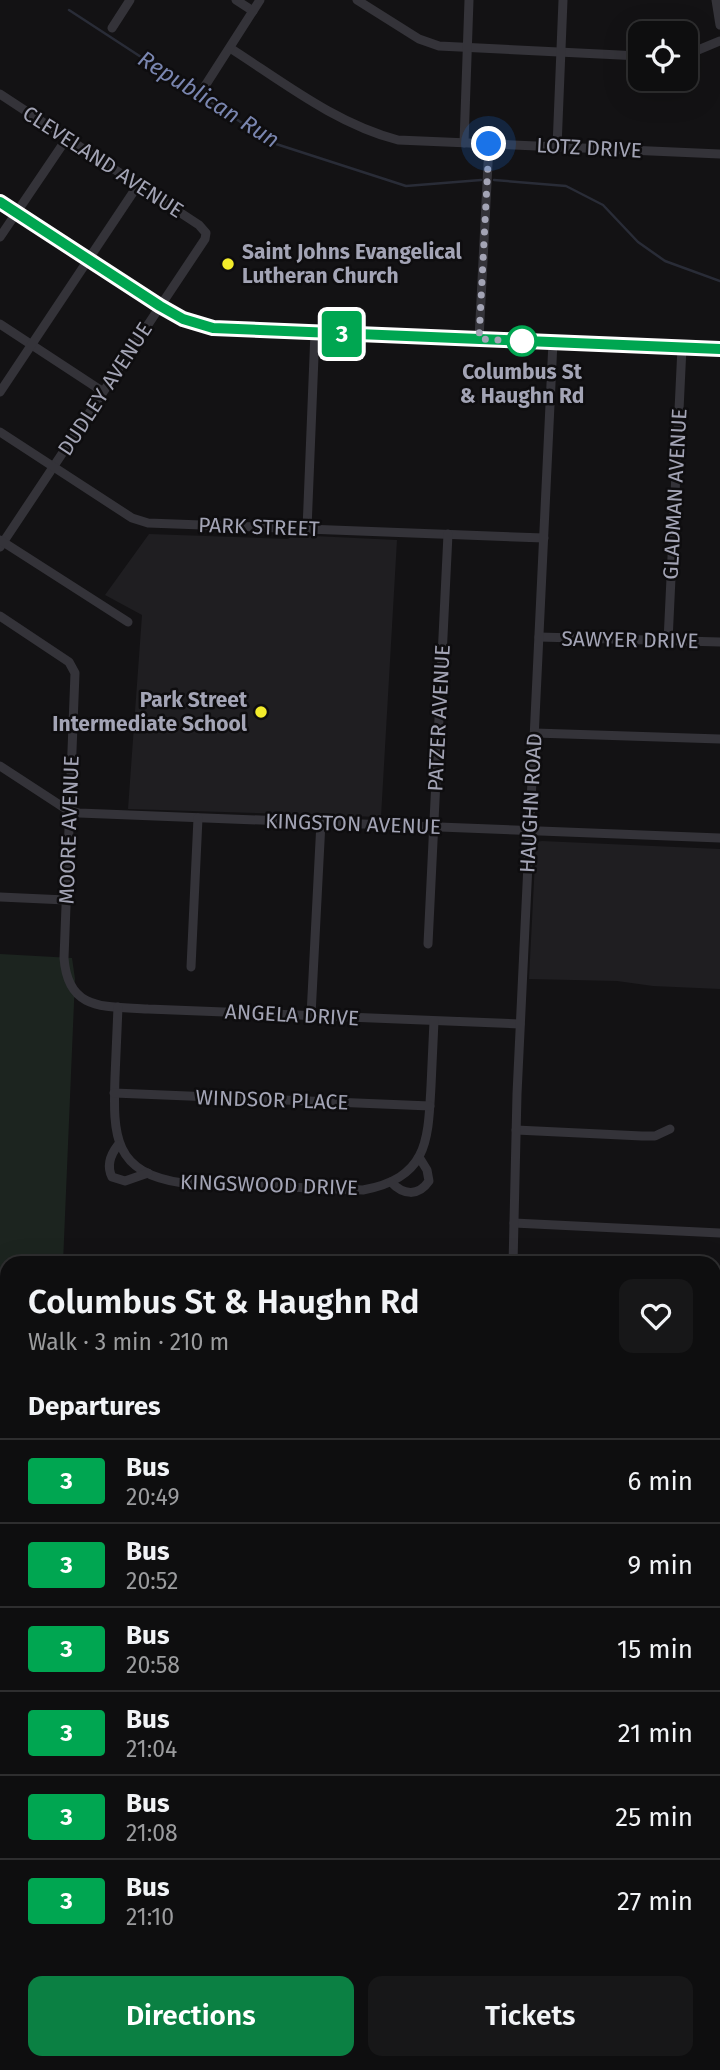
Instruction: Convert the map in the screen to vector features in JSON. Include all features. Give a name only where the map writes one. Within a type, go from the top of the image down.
[{"type":"main road","points":[[0,202],[160,306],[183,319],[213,328],[720,349]]},
{"type":"street","points":[[112,28],[130,0]]},
{"type":"street","points":[[236,0],[253,11]]},
{"type":"street","points":[[202,89],[260,0]]},
{"type":"street","points":[[357,0],[428,43],[628,55]]},
{"type":"street","points":[[464,143],[470,0]]},
{"type":"street","points":[[557,147],[563,0]]},
{"type":"street","points":[[716,0],[720,24]]},
{"type":"street","points":[[698,50],[720,41]]},
{"type":"street","name":"LOTZ DRIVE","points":[[230,48],[303,95],[375,134],[398,140],[720,154]]},
{"type":"street","name":"CLEVELAND AVENUE","points":[[0,94],[205,230]]},
{"type":"street","points":[[0,237],[67,138]]},
{"type":"street","points":[[479,339],[489,144]]},
{"type":"street","points":[[0,392],[138,185]]},
{"type":"street","name":"DUDLEY AVENUE","points":[[1,543],[205,239],[205,230]]},
{"type":"street","points":[[0,324],[102,391]]},
{"type":"street","points":[[307,528],[315,332]]},
{"type":"street","name":"HAUGHN ROAD","points":[[513,1256],[520,1024],[554,342]]},
{"type":"street","name":"GLADMAN AVENUE","points":[[668,641],[682,347]]},
{"type":"street","name":"PARK STREET","points":[[0,432],[132,518],[148,523],[544,538]]},
{"type":"street","name":"PATZER AVENUE","points":[[428,944],[448,534]]},
{"type":"street","points":[[1,543],[128,622]]},
{"type":"street","name":"MOORE AVENUE","points":[[0,616],[69,662],[75,673],[65,962],[65,975],[71,986]]},
{"type":"street","name":"SAWYER DRIVE","points":[[539,637],[720,642]]},
{"type":"street","points":[[535,733],[720,739]]},
{"type":"street","points":[[3,769],[69,811]]},
{"type":"street","name":"KINGSTON AVENUE","points":[[69,811],[720,838]]},
{"type":"street","points":[[191,967],[198,818]]},
{"type":"street","points":[[311,1015],[321,822]]},
{"type":"street","points":[[0,897],[66,900]]},
{"type":"street","name":"ANGELA DRIVE","points":[[71,986],[89,1003],[118,1007],[520,1024]]},
{"type":"street","name":"KINGSWOOD DRIVE","points":[[118,1007],[114,1093],[118,1145],[148,1173],[168,1181],[183,1183],[349,1190],[371,1189],[404,1174],[419,1157],[429,1132],[434,1021]]},
{"type":"street","name":"WINDSOR PLACE","points":[[114,1093],[430,1106]]},
{"type":"street","points":[[516,1130],[655,1136],[670,1129]]},
{"type":"street","name":"KINGSWOOD DRIVE","points":[[118,1145],[109,1166],[115,1179],[130,1181],[148,1173]]},
{"type":"street","name":"KINGSWOOD DRIVE","points":[[391,1182],[396,1188],[407,1192],[423,1190],[429,1181],[429,1175],[419,1157]]},
{"type":"street","points":[[514,1223],[720,1233]]},
{"type":"shaded area","name":"Park Street Intermediate School","points":[[149,534],[288,539],[293,535],[397,540],[381,817],[128,809],[142,615],[105,595]]},
{"type":"shaded area","points":[[536,842],[720,849],[720,989],[653,986],[617,981],[529,979]]},
{"type":"shaded area","points":[[0,954],[72,958],[75,979],[63,1256],[0,1256]]},
{"type":"waterway","name":"Republican Run","points":[[69,10],[273,143],[406,186],[481,180]]},
{"type":"waterway","name":"Republican Run","points":[[494,180],[566,186],[603,205],[638,242],[665,261],[720,281]]},
{"type":"bus line","name":"3","points":[[0,202],[160,306],[190,322],[213,328],[720,349]]},
{"type":"place","name":"Saint Johns Evangelical Lutheran Church","points":[[228,264]]},
{"type":"place","name":"Columbus St & Haughn Rd","points":[[522,341]]},
{"type":"place","name":"Park Street Intermediate School","points":[[261,712]]},
{"type":"route","points":[[489,144],[479,339],[522,341]]}]
